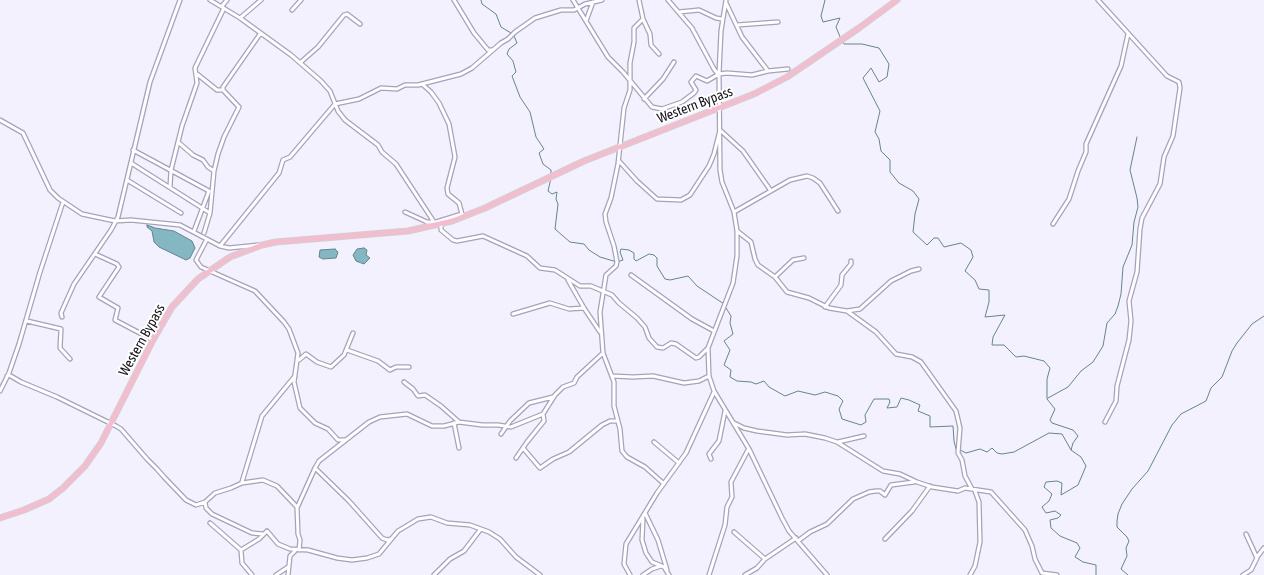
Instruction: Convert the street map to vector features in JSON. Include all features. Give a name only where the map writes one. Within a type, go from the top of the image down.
[{"type":"main road","name":"Western Bypass","points":[[0,518],[49,499],[85,466],[101,443],[152,340],[172,307],[188,288],[208,270],[230,257],[262,245],[296,239],[408,231],[441,224],[485,208],[621,145],[754,94],[787,77],[846,38],[897,0]]},
{"type":"street","points":[[62,317],[67,297],[111,230],[118,216],[150,82],[180,0]]},
{"type":"street","points":[[210,0],[240,18],[291,55],[328,88],[345,120],[378,145],[382,152],[396,164],[434,222]]},
{"type":"street","points":[[170,187],[178,142],[197,83],[195,68],[226,0]]},
{"type":"street","points":[[240,18],[260,0]]},
{"type":"street","points":[[292,10],[301,0]]},
{"type":"street","points":[[454,0],[474,34],[488,50],[492,50]]},
{"type":"street","points":[[574,0],[608,57],[654,108],[672,107],[688,98],[696,90],[691,82],[696,76],[707,81],[719,74],[752,75],[788,69]]},
{"type":"street","points":[[220,246],[279,173],[283,160],[290,157],[335,104],[359,99],[381,88],[397,90],[405,85],[422,84],[462,74],[535,18],[602,0]]},
{"type":"street","points":[[639,0],[643,19],[650,34],[651,45],[658,54]]},
{"type":"street","points":[[668,0],[696,34],[714,69],[719,74]]},
{"type":"street","points":[[1098,0],[1167,76],[1179,82],[1180,88],[1173,136],[1164,157],[1160,184],[1142,218],[1137,272],[1129,301],[1131,322],[1129,340],[1117,386],[1116,401],[1105,422]]},
{"type":"street","points":[[725,1],[722,19],[719,74],[721,177],[734,212],[737,230],[737,256],[734,276],[708,348],[709,376],[714,392],[749,449],[782,518],[827,575]]},
{"type":"street","points":[[725,1],[742,37],[768,71]]},
{"type":"street","points":[[586,22],[594,2]]},
{"type":"street","points":[[679,12],[699,10],[722,19]]},
{"type":"street","points":[[298,62],[301,62],[318,47],[344,15],[347,14],[360,24]]},
{"type":"street","points":[[643,19],[634,28],[634,42],[630,63],[630,90],[624,108],[619,161],[605,218],[617,262],[614,268],[606,275],[600,308],[601,334],[603,353],[614,382],[614,402],[624,454],[645,466],[663,483]]},
{"type":"street","points":[[737,25],[778,22]]},
{"type":"street","points":[[1053,224],[1069,199],[1086,152],[1086,144],[1121,66],[1128,33]]},
{"type":"street","points":[[223,90],[260,34]]},
{"type":"street","points":[[644,99],[663,79],[674,62]]},
{"type":"street","points":[[197,74],[217,90],[223,90],[239,107],[224,137],[214,171],[210,214],[204,233]]},
{"type":"street","points":[[405,212],[427,222],[434,222],[462,214],[459,203],[447,191],[455,157],[449,124],[436,98],[422,84]]},
{"type":"street","points":[[0,120],[16,128],[25,136],[50,190],[63,202],[82,214],[115,221],[131,220],[180,225],[220,246],[232,248],[262,245]]},
{"type":"street","points":[[619,161],[657,200],[684,199],[693,191],[712,160],[720,130]]},
{"type":"street","points":[[720,130],[744,153],[771,191]]},
{"type":"street","points":[[178,142],[192,155],[203,160],[214,171]]},
{"type":"street","points":[[133,150],[209,191],[195,232]]},
{"type":"street","points":[[131,163],[210,214]]},
{"type":"street","points":[[734,212],[800,177],[813,178],[820,183],[838,211]]},
{"type":"street","points":[[127,180],[181,213]]},
{"type":"street","points":[[0,391],[8,376],[27,321],[40,272],[63,202]]},
{"type":"street","points":[[441,224],[441,230],[453,240],[457,241],[483,236],[527,256],[540,268],[555,270],[580,286],[591,286],[612,295],[616,301],[645,327],[649,338],[657,347],[662,348],[676,344],[696,358],[700,357],[708,348]]},
{"type":"street","points":[[737,230],[749,240],[758,266],[775,277],[787,292],[809,298],[825,307],[847,311],[860,309],[891,281],[911,270],[919,269]]},
{"type":"street","points":[[195,232],[204,233],[208,239]]},
{"type":"street","points":[[208,239],[196,260],[201,267],[255,291],[284,322],[296,345],[298,354],[295,376],[296,392],[303,411],[315,423],[330,431],[338,440],[338,448]]},
{"type":"street","points":[[95,254],[117,264],[119,267],[99,297],[118,308],[115,320],[152,340]]},
{"type":"street","points":[[775,277],[793,260],[804,258]]},
{"type":"street","points":[[825,307],[841,286],[842,275],[851,264],[851,261]]},
{"type":"street","points":[[631,275],[692,319],[714,331]]},
{"type":"street","points":[[567,278],[601,334]]},
{"type":"street","points":[[513,314],[550,303],[569,309],[584,308]]},
{"type":"street","points":[[847,311],[876,332],[896,354],[912,357],[921,362],[956,411],[959,420],[958,453],[966,476],[979,502],[980,542],[975,566],[970,575]]},
{"type":"street","points":[[27,321],[61,329],[60,348],[70,359]]},
{"type":"street","points":[[296,345],[317,362],[331,367],[347,350],[348,343],[354,333]]},
{"type":"street","points":[[347,350],[378,361],[390,370],[396,367],[409,367]]},
{"type":"street","points":[[288,575],[290,556],[297,550],[300,540],[297,508],[315,468],[319,461],[370,422],[380,418],[407,414],[432,426],[444,426],[459,422],[511,428],[543,414],[553,397],[563,387],[574,382],[603,353]]},
{"type":"street","points":[[298,360],[306,354]]},
{"type":"street","points":[[8,376],[57,397],[121,429],[186,500],[196,505],[205,502],[215,492],[231,488],[242,482],[258,479],[274,484],[286,494],[297,508]]},
{"type":"street","points":[[242,482],[262,416],[295,376]]},
{"type":"street","points":[[612,376],[653,376],[684,383],[700,381],[709,376]]},
{"type":"street","points":[[404,382],[418,396],[425,395],[442,406],[459,422]]},
{"type":"street","points":[[630,575],[624,564],[626,544],[663,483],[690,447],[714,392]]},
{"type":"street","points":[[501,434],[514,416],[529,403],[553,397]]},
{"type":"street","points":[[711,459],[709,454],[719,441],[725,411]]},
{"type":"street","points":[[516,458],[544,421],[543,414]]},
{"type":"street","points":[[523,448],[540,468],[553,459],[569,452],[602,424],[617,421]]},
{"type":"street","points":[[732,422],[752,430],[787,435],[803,434],[837,442],[874,466],[930,486],[958,491],[965,488],[989,491],[1025,530],[1042,573],[1058,575]]},
{"type":"street","points":[[454,423],[459,448]]},
{"type":"street","points":[[837,442],[864,436]]},
{"type":"street","points":[[338,440],[346,440]]},
{"type":"street","points":[[654,442],[679,463]]},
{"type":"street","points":[[709,575],[725,525],[727,507],[732,497],[731,482],[749,449]]},
{"type":"street","points":[[315,468],[349,501],[382,538],[392,539]]},
{"type":"street","points":[[905,476],[906,482]]},
{"type":"street","points":[[745,575],[757,568],[765,559],[797,539],[827,524],[854,499],[876,491],[880,491],[885,495],[891,485],[916,482]]},
{"type":"street","points":[[886,539],[912,511],[930,486]]},
{"type":"street","points":[[205,502],[206,508],[212,514],[252,534],[263,534]]},
{"type":"street","points":[[645,512],[669,575]]},
{"type":"street","points":[[643,516],[641,528],[642,544],[649,559],[667,570]]},
{"type":"street","points":[[241,550],[259,539],[267,531],[278,544],[297,550],[313,551],[349,560],[367,558],[383,550],[398,531],[425,517],[430,517],[447,523],[470,525],[488,532],[500,539],[516,557],[540,575]]},
{"type":"street","points":[[210,523],[241,550],[242,563],[252,575]]},
{"type":"street","points":[[434,575],[450,559],[464,551],[480,530]]},
{"type":"street","points":[[734,532],[765,559]]},
{"type":"street","points":[[1246,534],[1257,558]]},
{"type":"street","points":[[1243,575],[1251,570],[1264,548]]},
{"type":"street","points":[[643,575],[661,566]]},
{"type":"street","points":[[276,575],[288,567]]},
{"type":"water","points":[[147,225],[174,231],[192,241],[195,248],[190,258],[186,260],[159,247],[154,242],[152,231]]},
{"type":"water","points":[[364,248],[367,250],[366,255],[370,258],[364,264],[356,261],[353,255],[357,249]]},
{"type":"water","points":[[335,249],[338,252],[336,258],[323,259],[319,257],[320,250]]},
{"type":"waterway","points":[[481,0],[482,4],[496,14],[501,27],[511,33]]},
{"type":"waterway","points":[[825,0],[821,16],[823,22],[840,18],[836,27],[841,39]]},
{"type":"waterway","points":[[514,36],[517,43],[509,49],[507,54],[513,61],[516,72],[512,76],[520,97],[530,112],[536,137],[544,149],[539,153],[543,164],[551,170],[551,174]]},
{"type":"waterway","points":[[843,42],[844,44],[862,44],[879,48],[889,64],[887,77],[879,82],[871,68],[863,78],[880,111],[875,132],[879,139],[881,151],[890,160],[890,172],[899,183],[913,191],[919,199],[913,232],[927,245],[934,238],[938,238],[944,247],[961,243],[971,250],[973,257],[965,271],[975,280],[979,289],[989,290],[989,302],[985,317],[1005,315],[993,337],[992,345],[1004,345],[1016,357],[1024,356],[1044,361],[1050,368],[1047,379],[1047,399],[1055,409],[1050,420],[1052,423],[1073,430],[1078,436],[1071,450],[1081,457],[1086,466],[1078,485],[1061,495],[1062,483],[1057,481],[1046,482],[1044,487],[1052,494],[1049,501],[1042,507],[1046,513],[1055,511],[1061,515],[1050,520],[1051,528],[1060,536],[1077,543],[1080,548],[1075,557],[1083,562],[1096,565],[1096,575]]},
{"type":"waterway","points":[[1048,398],[1068,387],[1081,371],[1093,362],[1103,346],[1107,323],[1115,314],[1118,306],[1123,267],[1132,245],[1134,222],[1138,207],[1130,170],[1137,137]]},
{"type":"waterway","points":[[551,178],[548,191],[552,194],[557,192],[556,199],[558,204],[555,229],[570,242],[584,244],[589,250],[600,257],[617,262],[623,260],[620,252],[621,249],[634,253],[636,261],[649,254],[654,255],[657,258],[657,266],[665,279],[670,280],[688,276],[697,286],[724,304]]},
{"type":"waterway","points":[[726,308],[731,316],[730,323],[733,334],[724,341],[730,350],[724,365],[731,370],[730,377],[737,381],[756,384],[764,381],[769,387],[785,396],[798,391],[815,395],[825,392],[838,396],[843,401],[839,409],[842,419],[861,425],[866,422],[865,415],[874,399],[889,399],[890,402],[887,408],[897,407],[901,398],[909,400],[920,405],[918,411],[930,416],[930,427],[953,426],[956,449]]},
{"type":"waterway","points":[[1128,575],[1121,569],[1127,556],[1126,548],[1129,541],[1117,527],[1118,514],[1122,504],[1148,471],[1172,425],[1181,414],[1206,401],[1211,388],[1222,377],[1237,343],[1252,324],[1264,316]]},
{"type":"waterway","points":[[960,450],[966,453],[980,449],[987,452],[992,448],[997,453],[1002,454],[1014,452],[1049,433],[1062,434],[1071,450]]}]
